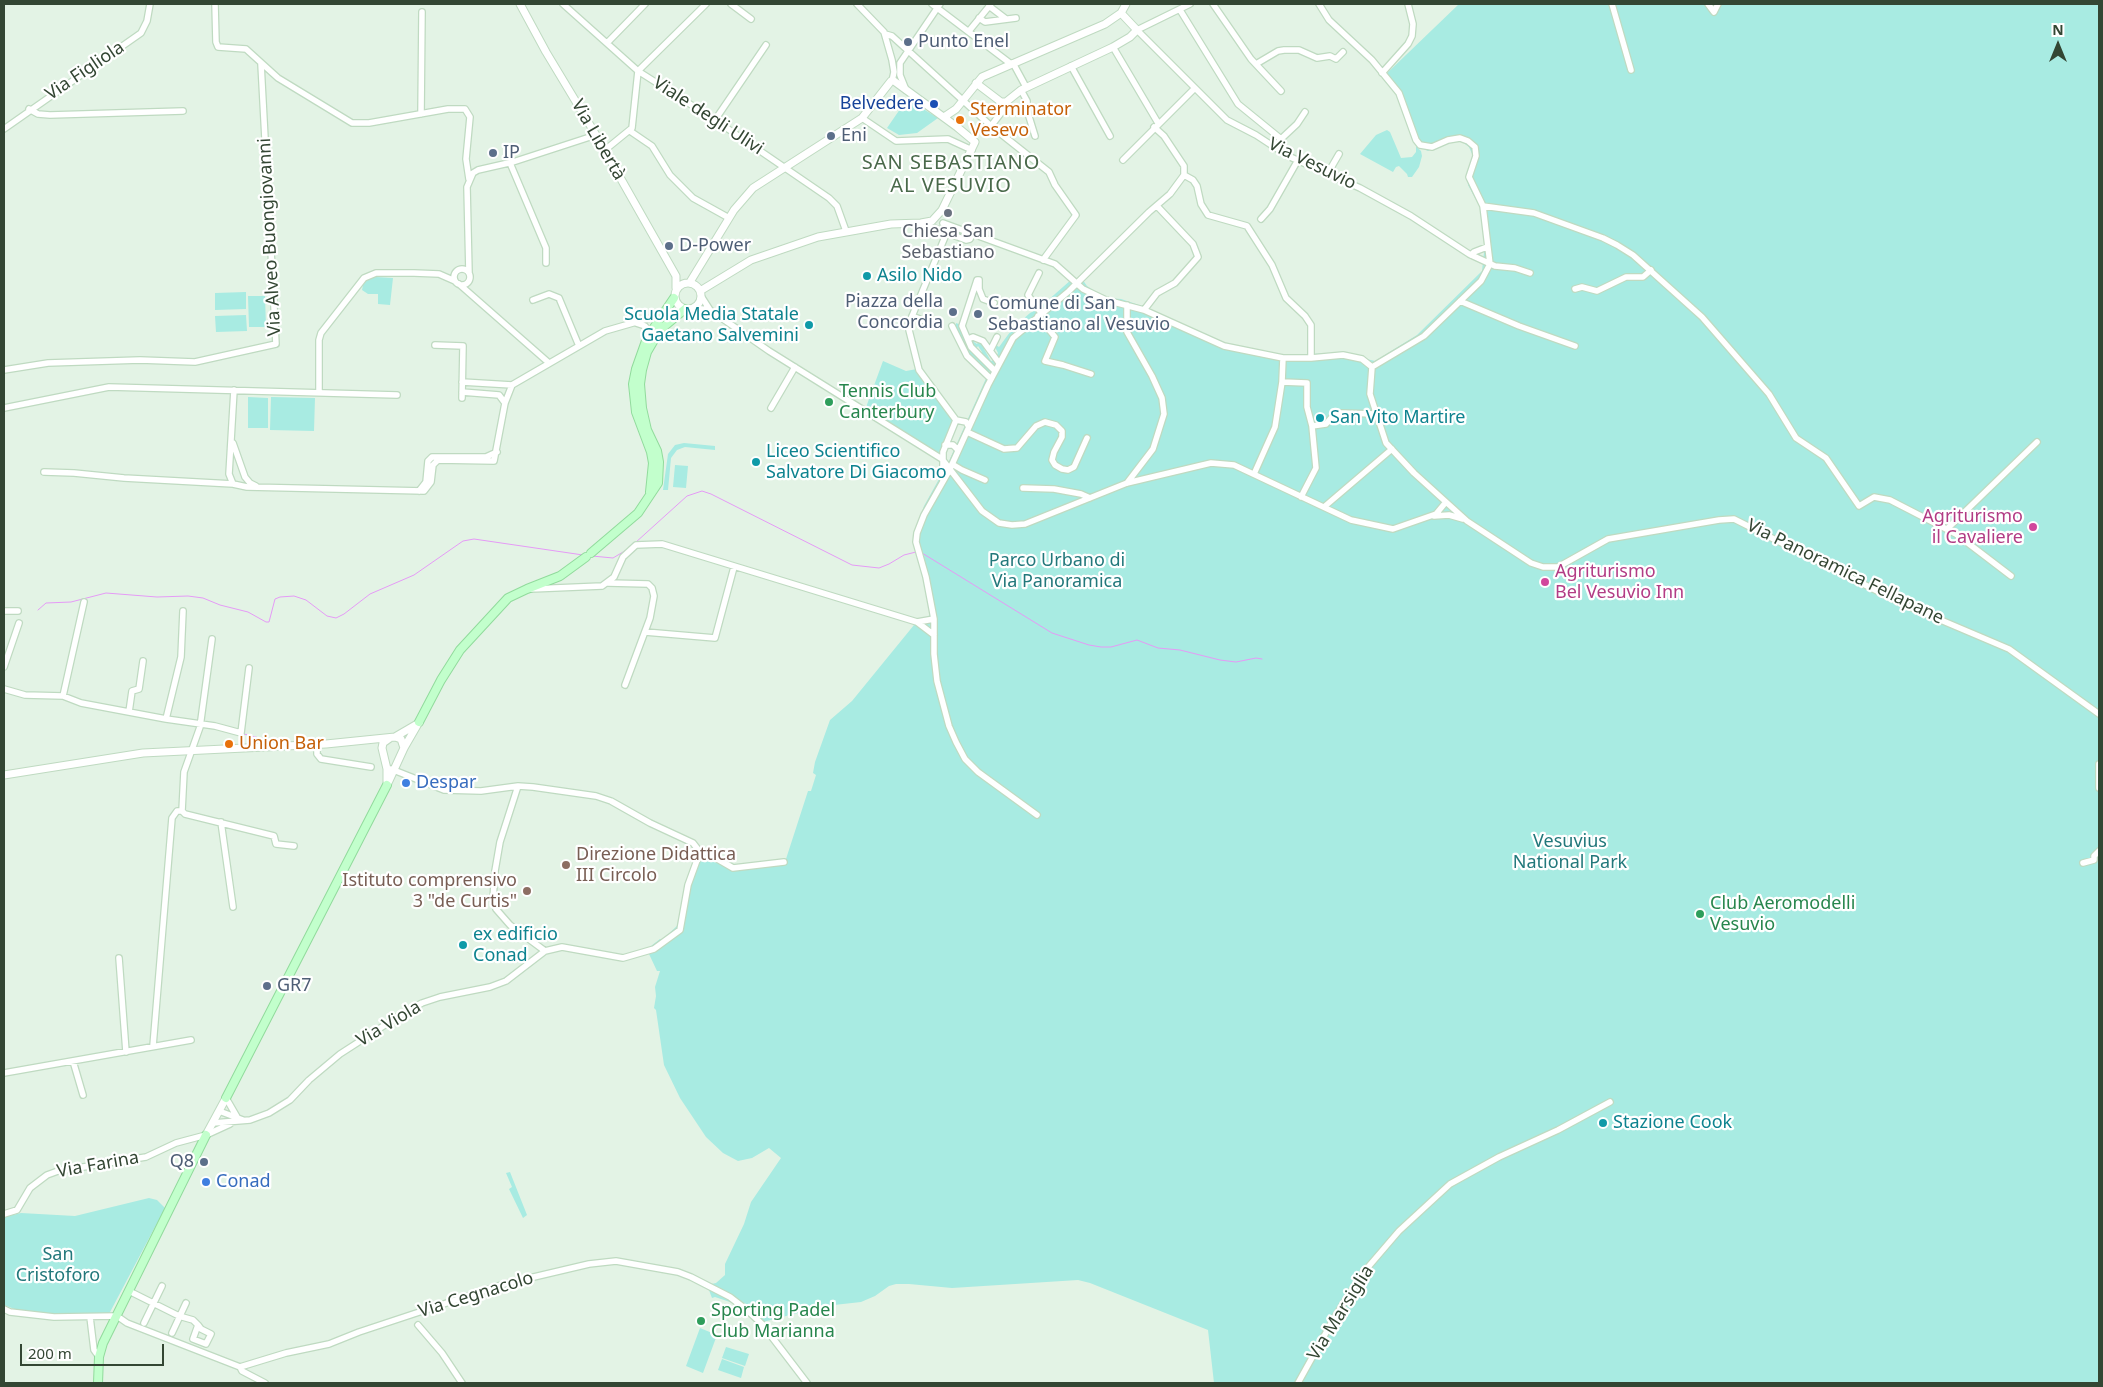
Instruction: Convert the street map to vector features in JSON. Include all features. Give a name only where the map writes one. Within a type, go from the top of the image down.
[{"type":"main road","points":[[645,504],[652,484],[653,463],[651,452],[636,412],[634,384],[639,358],[650,333],[674,298]]},
{"type":"main road","points":[[419,722],[441,680],[460,650],[508,598],[560,576],[638,513],[645,504],[658,483],[659,468],[657,451],[647,430],[643,414],[640,384],[642,370],[647,352],[654,340],[661,330],[684,309]]},
{"type":"main road","points":[[226,1098],[387,785]]},
{"type":"main road","points":[[98,1383],[99,1357],[103,1343],[206,1135]]},
{"type":"street","name":"Via Figliola","points":[[4,129],[29,109],[141,33],[147,21],[150,4]]},
{"type":"street","points":[[214,4],[217,46],[243,48],[292,88],[356,124],[460,107],[469,112],[470,122],[466,160],[469,179],[467,187],[469,281],[472,297]]},
{"type":"street","name":"Via Libertà","points":[[520,4],[676,276],[676,288]]},
{"type":"street","name":"Viale degli Ulivi","points":[[563,4],[638,70],[716,120],[834,202],[846,231]]},
{"type":"street","points":[[607,43],[645,4]]},
{"type":"street","points":[[604,150],[630,131],[638,70],[706,4]]},
{"type":"street","points":[[731,4],[751,19]]},
{"type":"street","points":[[857,4],[880,26],[885,34],[894,72],[892,81],[862,118],[753,188],[729,218],[689,282],[676,288],[674,298],[677,304],[684,309],[710,310],[795,367],[942,459],[953,462],[962,470],[985,480]]},
{"type":"street","points":[[932,4],[939,6],[1012,64],[1024,88],[1027,110],[1035,136]]},
{"type":"street","points":[[944,117],[952,113],[982,77],[1105,24],[1121,13],[1126,4]]},
{"type":"street","points":[[991,126],[1004,109],[1005,103],[1024,88],[1113,47],[1130,37],[1137,30],[1190,4]]},
{"type":"street","points":[[1213,4],[1256,64],[1281,91]]},
{"type":"street","points":[[1319,4],[1329,20],[1372,60],[1399,93],[1416,140],[1420,144],[1432,146],[1460,138],[1468,141],[1475,147],[1476,156],[1469,177],[1483,206],[1490,264],[1481,280],[1424,336],[1372,367]]},
{"type":"street","points":[[1382,73],[1408,44],[1412,36],[1413,24],[1408,4]]},
{"type":"street","points":[[1612,4],[1631,70]]},
{"type":"street","points":[[1708,4],[1714,12],[1718,4]]},
{"type":"street","points":[[969,31],[990,5],[1006,19]]},
{"type":"street","points":[[906,90],[900,76],[900,63],[939,6]]},
{"type":"street","points":[[1180,10],[1238,104],[1281,139]]},
{"type":"street","points":[[421,114],[422,12]]},
{"type":"street","name":"Via Vesuvio","points":[[1121,13],[1227,120],[1298,160],[1360,188],[1411,216],[1471,255],[1490,264],[1515,268],[1530,273]]},
{"type":"street","points":[[979,18],[985,22],[1016,18]]},
{"type":"street","points":[[885,34],[892,36],[991,126],[1049,172],[1055,186],[1076,215],[1043,260]]},
{"type":"street","points":[[716,120],[766,45]]},
{"type":"street","points":[[1037,816],[978,772],[965,759],[949,726],[937,681],[934,619],[916,542],[924,515],[953,462],[1012,338],[1077,284],[1170,194],[1184,175],[1184,166],[1156,125],[1113,47]]},
{"type":"street","points":[[1256,64],[1278,51],[1284,50],[1299,50],[1314,58],[1330,56],[1334,59],[1343,52]]},
{"type":"street","points":[[892,60],[900,63]]},
{"type":"street","name":"Via Alveo Buongiovanni","points":[[4,370],[48,363],[140,360],[195,362],[276,344],[261,64]]},
{"type":"street","points":[[1071,66],[1110,136]]},
{"type":"street","points":[[693,308],[699,303],[701,293],[751,260],[818,237],[903,223],[921,223],[938,216],[975,144],[974,141],[944,117],[892,81]]},
{"type":"street","points":[[976,83],[1005,103]]},
{"type":"street","points":[[1123,160],[1195,88]]},
{"type":"street","points":[[953,124],[963,100]]},
{"type":"street","points":[[29,109],[38,114],[50,115],[183,111]]},
{"type":"street","points":[[1274,147],[1297,124],[1305,112]]},
{"type":"street","points":[[862,118],[896,141],[948,138],[972,150]]},
{"type":"street","points":[[630,131],[652,146],[670,176],[693,198],[729,218]]},
{"type":"street","points":[[469,179],[478,170],[510,163],[596,135]]},
{"type":"street","points":[[1328,174],[1339,154]]},
{"type":"street","points":[[1262,219],[1270,209],[1298,160]]},
{"type":"street","points":[[510,163],[546,248],[546,263]]},
{"type":"street","points":[[1184,175],[1193,180],[1197,186],[1204,211],[1208,214],[1247,226],[1251,230],[1272,265],[1286,298],[1312,325],[1311,358]]},
{"type":"street","points":[[1144,310],[1157,293],[1175,283],[1198,257],[1193,244],[1157,206]]},
{"type":"street","points":[[1483,206],[1534,213],[1617,245],[1651,270],[1702,317],[1769,394],[1796,438],[1826,458],[1859,506],[1874,497],[1890,500],[1947,529],[2011,576]]},
{"type":"street","points":[[938,216],[947,232],[908,326],[919,370],[956,420],[966,422],[968,429],[1004,449],[1017,448],[1036,426],[1045,422],[1056,425],[1062,431],[1062,437],[1052,460],[1055,465],[1068,470],[1074,467],[1087,438]]},
{"type":"street","points":[[921,223],[966,240],[972,234]]},
{"type":"street","points":[[943,223],[1055,264],[1083,289],[1106,300],[1144,310],[1224,346],[1283,358],[1311,358],[1343,354],[1362,359],[1372,367]]},
{"type":"street","points":[[1471,255],[1488,247]]},
{"type":"street","points":[[457,283],[454,276],[469,256]]},
{"type":"street","points":[[319,392],[319,340],[321,333],[360,281],[368,275],[376,273],[439,274],[464,269],[469,273]]},
{"type":"street","points":[[1575,289],[1582,287],[1597,291],[1626,277],[1643,277],[1651,270]]},
{"type":"street","points":[[1039,273],[1028,294],[1055,337],[1045,361],[1063,364],[1091,374]]},
{"type":"street","points":[[439,274],[457,283],[549,363]]},
{"type":"street","points":[[676,276],[698,286],[710,310]]},
{"type":"street","points":[[994,303],[983,298],[979,289],[979,280],[977,280],[962,326],[972,347],[995,371]]},
{"type":"street","points":[[457,283],[466,284],[469,281]]},
{"type":"street","points":[[532,300],[549,294],[559,298],[579,346]]},
{"type":"street","points":[[968,309],[977,300],[983,298]]},
{"type":"street","points":[[1460,301],[1519,326],[1575,346]]},
{"type":"street","points":[[1127,305],[1127,332],[1162,398],[1164,414],[1152,449],[1127,483]]},
{"type":"street","points":[[462,382],[512,384],[605,331],[664,314]]},
{"type":"street","points":[[912,316],[935,325]]},
{"type":"street","points":[[634,323],[645,326],[650,333]]},
{"type":"street","points":[[952,326],[967,356],[991,379]]},
{"type":"street","points":[[991,349],[997,337]]},
{"type":"street","points":[[968,339],[979,338],[984,341],[999,363]]},
{"type":"street","points":[[435,345],[463,346],[462,395],[498,395],[505,403]]},
{"type":"street","points":[[1254,474],[1275,427],[1282,382],[1283,358]]},
{"type":"street","points":[[771,408],[795,367]]},
{"type":"street","points":[[1372,367],[1370,394],[1386,443],[1414,473],[1467,521]]},
{"type":"street","points":[[1282,382],[1307,383],[1308,407],[1316,468],[1301,497]]},
{"type":"street","points":[[489,394],[487,387],[492,384]]},
{"type":"street","points":[[44,472],[74,472],[124,478],[233,484],[240,486],[424,491],[429,486],[435,462],[444,460],[494,461],[505,403],[512,384]]},
{"type":"street","points":[[4,408],[109,387],[397,395]]},
{"type":"street","points":[[233,484],[229,474],[234,390]]},
{"type":"street","points":[[1312,426],[1326,424],[1332,417],[1341,413],[1376,414]]},
{"type":"street","points":[[943,481],[942,459],[945,445],[956,420]]},
{"type":"street","points":[[950,435],[952,442],[961,442]]},
{"type":"street","points":[[232,440],[245,477],[250,483],[258,486]]},
{"type":"street","points":[[1947,529],[2037,442]]},
{"type":"street","points":[[945,445],[953,444],[958,450]]},
{"type":"street","points":[[1324,508],[1392,449]]},
{"type":"street","points":[[942,459],[982,511],[995,521],[1006,524],[1025,524],[1127,483],[1211,463],[1234,465],[1351,520],[1393,529],[1434,516],[1449,515],[1467,521]]},
{"type":"street","points":[[1023,488],[1054,489],[1081,494],[1090,498]]},
{"type":"street","points":[[1434,516],[1446,502]]},
{"type":"street","name":"Via Panoramica Fellapane","points":[[1467,521],[1531,563],[1543,567],[1558,567],[1608,539],[1734,519],[1903,604],[2009,649],[2099,714]]},
{"type":"street","points":[[527,589],[602,586],[614,577],[623,557],[636,545],[662,544],[917,622],[934,635]]},
{"type":"street","points":[[645,632],[715,638],[734,566]]},
{"type":"street","points":[[608,583],[648,584],[652,588],[654,596],[645,632],[625,685]]},
{"type":"street","points":[[63,696],[84,602]]},
{"type":"street","points":[[4,611],[18,611]]},
{"type":"street","points":[[166,719],[181,657],[183,611]]},
{"type":"street","points":[[917,622],[934,619]]},
{"type":"street","points":[[4,668],[19,623]]},
{"type":"street","points":[[182,811],[184,772],[201,724],[212,639]]},
{"type":"street","points":[[129,712],[132,691],[139,689],[143,661]]},
{"type":"street","points":[[4,689],[25,694],[63,696],[81,703],[215,726],[241,733],[249,668]]},
{"type":"street","points":[[383,755],[383,743],[419,722]]},
{"type":"street","points":[[387,785],[391,769],[400,758],[419,722]]},
{"type":"street","points":[[4,775],[144,753],[367,741],[392,737],[401,739],[404,748]]},
{"type":"street","points":[[367,741],[376,744],[391,769],[436,788],[481,791],[518,786],[551,788],[596,796],[611,801],[693,843],[700,852],[707,853],[733,868],[784,862]]},
{"type":"street","points":[[317,744],[317,754],[320,759],[371,767]]},
{"type":"street","points":[[383,755],[392,761],[400,758]]},
{"type":"street","points":[[2099,764],[2099,788]]},
{"type":"street","points":[[518,786],[500,842],[493,899],[496,909],[510,925],[545,951],[562,947],[623,958],[654,949],[680,930],[688,885],[700,852]]},
{"type":"street","points":[[182,811],[185,814],[274,836],[276,844],[294,846]]},
{"type":"street","points":[[153,1046],[172,818],[177,812],[182,811]]},
{"type":"street","points":[[221,822],[233,906]]},
{"type":"street","points":[[2083,863],[2094,860],[2094,856],[2099,850]]},
{"type":"street","name":"Via Viola","points":[[213,1123],[236,1120],[245,1121],[269,1113],[290,1100],[309,1080],[340,1054],[402,1014],[422,1003],[440,997],[472,991],[506,981],[545,951]]},
{"type":"street","points":[[118,958],[126,1052]]},
{"type":"street","points":[[4,1073],[191,1040]]},
{"type":"street","points":[[73,1061],[83,1095]]},
{"type":"street","points":[[206,1135],[226,1098]]},
{"type":"street","points":[[206,1135],[236,1120],[226,1098]]},
{"type":"street","name":"Via Marsiglia","points":[[1298,1383],[1362,1273],[1399,1231],[1450,1184],[1520,1146],[1558,1130],[1610,1102]]},
{"type":"street","name":"Via Viola","points":[[219,1111],[236,1120]]},
{"type":"street","name":"Via Farina","points":[[4,1214],[17,1210],[30,1188],[47,1175],[58,1171],[146,1157],[176,1143],[206,1135]]},
{"type":"street","name":"Via Cegnacolo","points":[[240,1368],[286,1353],[329,1344],[504,1284],[589,1264],[616,1261],[678,1272],[730,1297],[762,1324],[807,1383]]},
{"type":"street","points":[[144,1322],[162,1286]]},
{"type":"street","points":[[129,1291],[179,1316],[193,1320],[198,1325]]},
{"type":"street","points":[[172,1334],[186,1303]]},
{"type":"street","points":[[4,1309],[10,1312],[54,1317],[117,1316],[127,1323],[240,1368],[242,1371],[265,1383]]},
{"type":"street","points":[[90,1317],[94,1350],[99,1357]]},
{"type":"street","points":[[418,1325],[442,1353],[462,1383]]},
{"type":"green space","name":"Vesuvius National Park","points":[[1459,4],[2099,4],[2099,1383],[1214,1383],[1208,1330],[1090,1283],[1078,1280],[952,1288],[896,1284],[861,1302],[825,1306],[759,1323],[742,1306],[715,1297],[712,1298],[707,1285],[716,1283],[725,1275],[725,1264],[744,1224],[751,1202],[781,1158],[769,1148],[752,1158],[738,1161],[723,1153],[706,1137],[680,1098],[664,1065],[656,1010],[654,1008],[655,987],[660,971],[657,971],[649,954],[651,946],[660,939],[662,940],[679,924],[698,853],[735,866],[786,859],[808,791],[811,791],[816,775],[813,773],[815,762],[830,720],[852,701],[914,625],[930,615],[930,607],[913,536],[924,506],[949,461],[988,374],[970,356],[955,329],[956,323],[961,325],[962,334],[968,347],[989,369],[989,372],[992,365],[980,355],[982,352],[978,346],[976,349],[973,347],[972,340],[975,340],[974,342],[977,344],[979,341],[987,346],[984,349],[991,361],[994,360],[998,353],[995,347],[997,340],[999,340],[996,345],[999,347],[1013,328],[1030,313],[1038,309],[1072,279],[1076,280],[1080,276],[1087,286],[1105,298],[1121,299],[1142,306],[1156,314],[1236,348],[1278,355],[1340,353],[1375,361],[1417,335],[1482,271],[1485,243],[1481,209],[1468,185],[1467,173],[1473,156],[1469,147],[1461,141],[1449,142],[1428,151],[1418,146],[1413,140],[1397,95],[1382,78]]},
{"type":"green space","points":[[907,99],[938,118],[917,133],[899,135],[887,128]]},
{"type":"green space","points":[[1387,130],[1390,132],[1401,158],[1412,157],[1416,152],[1416,146],[1421,151],[1422,156],[1419,167],[1412,177],[1408,177],[1399,166],[1393,172],[1360,154],[1376,135]]},
{"type":"green space","points":[[376,277],[393,278],[390,305],[378,304],[378,294],[368,294],[362,290],[367,280]]},
{"type":"green space","points":[[246,292],[246,309],[215,310],[215,293]]},
{"type":"green space","points":[[248,296],[265,296],[266,327],[249,327]]},
{"type":"green space","points":[[246,315],[247,331],[216,332],[215,316]]},
{"type":"green space","points":[[883,361],[906,371],[917,369],[955,420],[940,455],[865,410]]},
{"type":"green space","points":[[248,397],[268,398],[268,428],[248,428]]},
{"type":"green space","points":[[271,397],[315,398],[314,431],[270,430]]},
{"type":"green space","points":[[684,443],[715,446],[715,450],[685,447],[677,450],[671,458],[668,490],[663,490],[668,454],[675,445]]},
{"type":"green space","points":[[675,465],[688,466],[686,488],[673,487]]},
{"type":"green space","points":[[510,1172],[527,1215],[523,1218],[509,1189],[512,1187],[506,1173]]},
{"type":"green space","name":"San Cristoforo","points":[[149,1198],[157,1200],[165,1208],[109,1314],[55,1315],[17,1310],[4,1305],[4,1217],[21,1213],[75,1216]]},
{"type":"green space","points":[[700,1328],[717,1335],[703,1373],[686,1366]]},
{"type":"green space","points":[[726,1347],[749,1354],[745,1366],[722,1358]]},
{"type":"green space","points":[[722,1359],[744,1367],[741,1378],[718,1370]]},
{"type":"waterway","points":[[635,543],[687,496],[702,491],[852,565],[879,568],[904,555],[916,552]]},
{"type":"waterway","points":[[38,610],[46,603],[71,602],[106,593],[157,597],[188,596],[203,598],[220,605],[248,612],[269,622],[275,599],[294,596],[306,600],[327,616],[336,618],[370,594],[414,575],[463,541],[474,539],[583,555]]},
{"type":"waterway","points":[[592,556],[613,558],[628,549]]},
{"type":"waterway","points":[[922,553],[1052,633],[1089,645],[1111,647],[1137,640],[1158,648],[1180,650],[1220,660],[1236,662],[1256,658],[1262,659]]},
{"type":"waterway","points":[[244,734],[278,743]]},
{"type":"place","name":"Punto Enel","points":[[908,42]]},
{"type":"place","name":"Belvedere","points":[[934,104]]},
{"type":"place","name":"Sterminator Vesevo","points":[[960,120]]},
{"type":"place","name":"Eni","points":[[831,136]]},
{"type":"place","name":"IP","points":[[493,153]]},
{"type":"place","name":"Chiesa San Sebastiano","points":[[948,213]]},
{"type":"place","name":"D-Power","points":[[669,246]]},
{"type":"place","name":"Asilo Nido","points":[[867,276]]},
{"type":"place","name":"Piazza della Concordia","points":[[953,312]]},
{"type":"place","name":"Comune di San Sebastiano al Vesuvio","points":[[978,314]]},
{"type":"place","name":"Scuola Media Statale Gaetano Salvemini","points":[[809,325]]},
{"type":"place","name":"Tennis Club Canterbury","points":[[829,402]]},
{"type":"place","name":"San Vito Martire","points":[[1320,418]]},
{"type":"place","name":"Liceo Scientifico Salvatore Di Giacomo","points":[[756,462]]},
{"type":"place","name":"Agriturismo il Cavaliere","points":[[2033,527]]},
{"type":"place","name":"Agriturismo Bel Vesuvio Inn","points":[[1545,582]]},
{"type":"place","name":"Union Bar","points":[[229,744]]},
{"type":"place","name":"Despar","points":[[406,783]]},
{"type":"place","name":"Direzione Didattica III Circolo","points":[[566,865]]},
{"type":"place","name":"Istituto comprensivo 3 \"de Curtis\"","points":[[527,891]]},
{"type":"place","name":"Club Aeromodelli Vesuvio","points":[[1700,914]]},
{"type":"place","name":"ex edificio Conad","points":[[463,945]]},
{"type":"place","name":"GR7","points":[[267,986]]},
{"type":"place","name":"Stazione Cook","points":[[1603,1123]]},
{"type":"place","name":"Q8","points":[[204,1162]]},
{"type":"place","name":"Conad","points":[[206,1182]]},
{"type":"place","name":"Sporting Padel Club Marianna","points":[[701,1321]]},
{"type":"district","name":"SAN SEBASTIANO AL VESUVIO","points":[[951,174]]},
{"type":"park label","name":"Parco Urbano di Via Panoramica","points":[[1057,571]]}]
